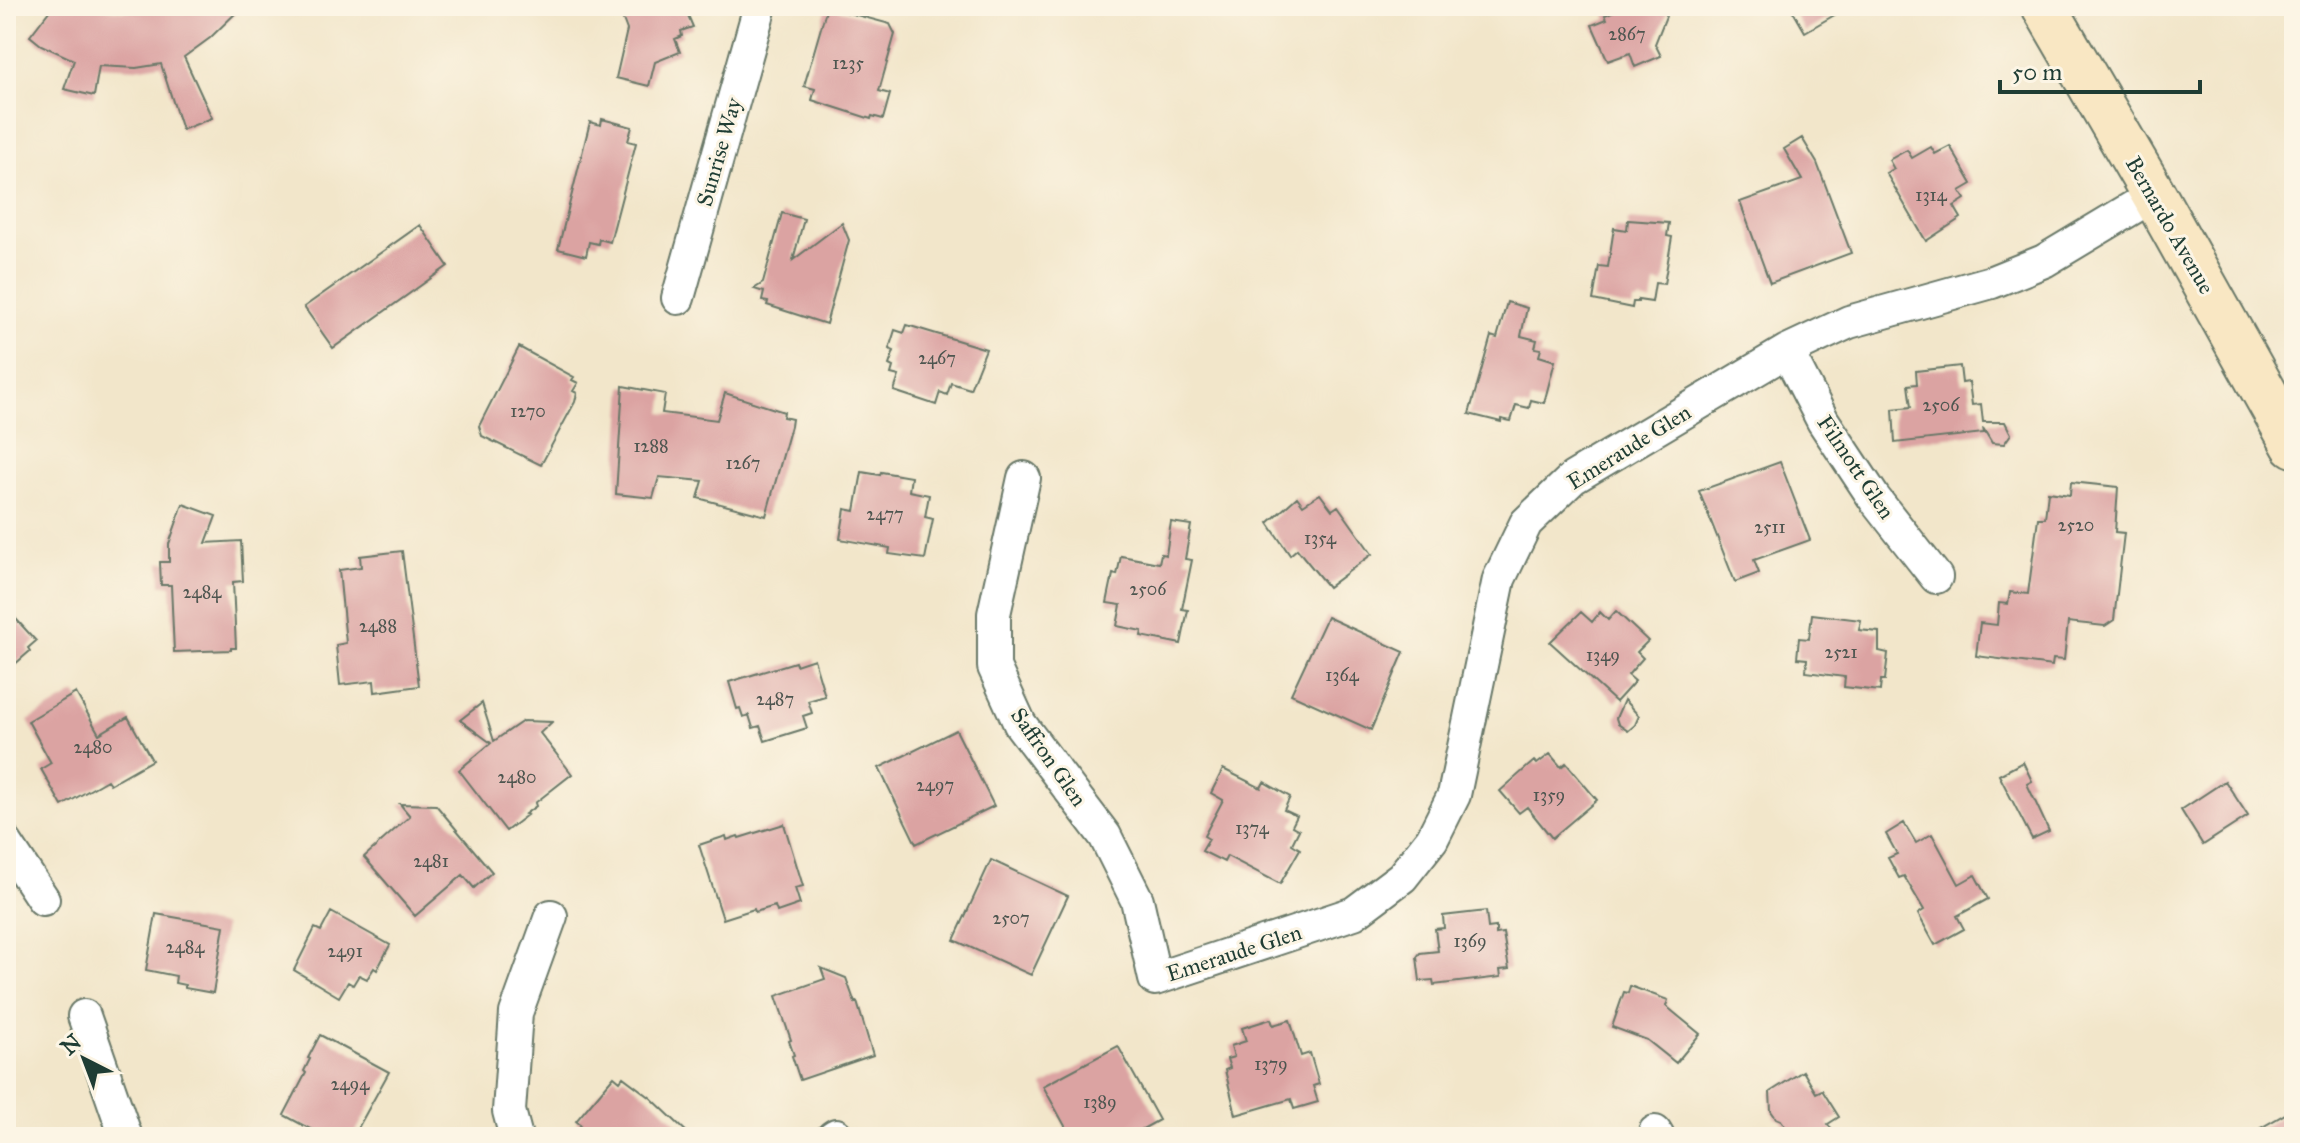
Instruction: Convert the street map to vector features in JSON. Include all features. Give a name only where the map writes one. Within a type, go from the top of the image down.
[{"type":"street","name":"Sunrise Way","points":[[678,298],[760,6]]},
{"type":"street","name":"Bernardo Avenue","points":[[2044,6],[2294,445]]},
{"type":"street","name":"Emeraude Glen","points":[[1155,979],[1354,913],[1402,877],[1432,839],[1454,795],[1499,579],[1526,523],[1573,478],[1787,351],[1849,322],[1992,282],[2044,261],[2154,195]]},
{"type":"street","name":"Filmott Glen","points":[[1787,351],[1823,421],[1874,498],[1936,577]]},
{"type":"street","name":"Saffron Glen","points":[[1024,478],[994,614],[994,667],[1020,724],[1105,836],[1137,900],[1155,979]]},
{"type":"street","points":[[6,843],[43,899]]},
{"type":"street","points":[[516,1137],[509,1111],[516,1013],[551,916]]},
{"type":"street","points":[[84,1016],[126,1137]]},
{"type":"building","points":[[53,6],[91,6],[125,11],[148,6],[243,6],[210,38],[184,57],[212,118],[182,130],[161,64],[136,68],[99,66],[94,96],[64,89],[74,60],[41,45],[30,36]]},
{"type":"building","points":[[618,6],[684,6],[693,27],[681,31],[682,36],[675,39],[680,52],[655,62],[649,86],[616,78],[627,30]]},
{"type":"building","points":[[1625,6],[1670,6],[1655,44],[1661,56],[1635,67],[1630,53],[1608,61],[1592,25]]},
{"type":"building","points":[[1790,6],[1850,6],[1805,32]]},
{"type":"building","points":[[827,7],[890,24],[895,34],[879,91],[890,94],[883,119],[872,116],[871,119],[812,100],[815,89],[804,86]]},
{"type":"building","points":[[602,119],[632,127],[628,141],[636,143],[610,242],[599,239],[598,244],[589,242],[586,256],[558,249],[590,122],[601,125]]},
{"type":"building","points":[[1802,138],[1817,163],[1851,253],[1770,283],[1740,202],[1802,180],[1784,149]]},
{"type":"building","points":[[1950,146],[1972,184],[1960,191],[1965,199],[1954,206],[1961,218],[1926,241],[1886,173],[1894,169],[1889,160],[1907,150],[1912,158],[1931,147],[1935,154]]},
{"type":"building","points":[[782,213],[804,219],[793,260],[842,223],[849,240],[826,324],[767,305],[768,302],[762,301],[764,292],[754,289],[763,283]]},
{"type":"building","points":[[1628,220],[1669,223],[1667,236],[1672,237],[1664,284],[1655,283],[1652,302],[1638,300],[1633,302],[1632,308],[1593,300],[1599,266],[1608,267],[1614,228],[1627,230]]},
{"type":"building","points":[[420,225],[448,266],[333,348],[304,307]]},
{"type":"building","points":[[1507,302],[1527,308],[1521,336],[1537,340],[1535,348],[1541,349],[1539,356],[1555,361],[1544,403],[1531,400],[1529,408],[1516,405],[1511,421],[1501,419],[1501,422],[1469,414],[1491,336],[1497,338]]},
{"type":"building","points":[[907,325],[986,349],[970,389],[951,383],[947,395],[940,392],[936,405],[894,391],[899,376],[891,374],[893,367],[889,365],[894,351],[889,349],[895,330],[904,333]]},
{"type":"building","points":[[519,347],[574,377],[572,380],[578,383],[573,391],[577,393],[575,402],[541,465],[482,436],[479,426]]},
{"type":"building","points":[[1960,366],[1962,383],[1969,382],[1972,405],[1981,404],[1983,422],[2005,422],[2011,434],[2004,444],[1992,443],[1983,428],[1984,433],[1895,443],[1893,409],[1911,407],[1908,385],[1917,384],[1916,371]]},
{"type":"building","points":[[623,386],[665,394],[662,413],[717,420],[725,393],[784,412],[783,417],[792,419],[766,516],[698,498],[703,481],[659,477],[653,498],[616,494]]},
{"type":"building","points":[[1780,462],[1810,540],[1754,560],[1759,573],[1735,582],[1699,491]]},
{"type":"building","points":[[862,472],[911,477],[909,491],[929,495],[925,517],[933,519],[925,559],[889,554],[890,548],[840,539],[845,509],[855,511]]},
{"type":"building","points":[[2071,482],[2118,487],[2115,532],[2124,533],[2114,620],[2105,626],[2068,622],[2064,660],[2053,659],[2052,666],[1976,656],[1980,623],[1997,625],[1999,603],[2008,604],[2010,592],[2028,594],[2038,518],[2045,518],[2048,492],[2070,495]]},
{"type":"building","points":[[1320,494],[1332,510],[1338,506],[1372,554],[1328,587],[1297,549],[1290,555],[1268,523],[1297,497],[1303,505]]},
{"type":"building","points":[[183,504],[216,516],[206,543],[241,541],[243,581],[233,582],[236,648],[231,650],[174,652],[171,585],[161,585],[160,562],[169,562],[169,544]]},
{"type":"building","points":[[1171,522],[1191,525],[1185,559],[1192,560],[1182,609],[1188,610],[1181,644],[1141,636],[1142,631],[1117,626],[1121,605],[1107,603],[1113,574],[1117,575],[1121,556],[1159,563],[1161,554],[1166,555]]},
{"type":"building","points":[[402,551],[419,686],[375,692],[374,681],[340,685],[336,645],[346,643],[339,570],[361,567],[360,556]]},
{"type":"building","points":[[6,608],[36,641],[28,648],[30,651],[6,672]]},
{"type":"building","points":[[1616,611],[1648,641],[1637,652],[1643,658],[1628,675],[1635,681],[1616,702],[1550,642],[1581,612],[1592,622],[1600,612],[1608,620]]},
{"type":"building","points":[[1812,614],[1861,620],[1859,630],[1879,632],[1879,651],[1888,653],[1885,680],[1881,680],[1880,691],[1844,687],[1845,677],[1806,672],[1807,659],[1797,658],[1799,638],[1809,639]]},
{"type":"building","points":[[1327,617],[1404,652],[1371,730],[1291,694]]},
{"type":"building","points":[[814,659],[825,696],[808,701],[812,713],[803,716],[807,728],[765,741],[760,726],[753,728],[749,715],[743,717],[740,708],[737,709],[729,682]]},
{"type":"building","points":[[76,693],[99,734],[128,717],[152,760],[110,784],[107,780],[62,806],[41,769],[51,763],[28,721]]},
{"type":"building","points":[[1624,700],[1639,716],[1628,731],[1618,724],[1616,718]]},
{"type":"building","points":[[482,703],[494,741],[523,721],[552,722],[540,733],[572,774],[506,831],[459,770],[491,743],[460,720]]},
{"type":"building","points":[[956,730],[994,806],[916,844],[879,768]]},
{"type":"building","points":[[1550,754],[1561,767],[1566,763],[1597,800],[1552,838],[1527,807],[1519,813],[1500,791],[1534,761],[1537,764]]},
{"type":"building","points":[[2023,762],[2032,781],[2027,784],[2049,831],[2032,839],[1999,775]]},
{"type":"building","points":[[1223,769],[1261,788],[1264,782],[1290,797],[1284,810],[1297,816],[1292,826],[1299,830],[1292,844],[1300,849],[1280,884],[1227,856],[1224,862],[1202,851],[1209,839],[1204,836],[1223,800],[1211,793]]},
{"type":"building","points":[[2225,781],[2248,816],[2203,845],[2181,810]]},
{"type":"building","points":[[400,804],[436,805],[492,872],[474,888],[463,875],[415,916],[364,857],[410,816]]},
{"type":"building","points":[[1904,823],[1916,843],[1932,834],[1959,884],[1975,875],[1988,899],[1957,916],[1964,929],[1935,945],[1918,914],[1924,910],[1904,876],[1899,878],[1888,858],[1897,854],[1886,834]]},
{"type":"building","points":[[784,824],[803,886],[795,888],[800,904],[777,912],[775,906],[755,912],[754,909],[723,919],[699,845],[726,836],[727,840],[739,838]]},
{"type":"building","points":[[991,860],[1068,896],[1031,975],[954,940]]},
{"type":"building","points":[[1486,911],[1488,928],[1496,927],[1496,934],[1503,933],[1509,969],[1500,970],[1501,977],[1434,985],[1433,980],[1420,981],[1417,957],[1420,953],[1438,951],[1435,929],[1444,928],[1443,916]]},
{"type":"building","points":[[331,912],[390,945],[377,970],[374,968],[367,979],[359,975],[353,985],[348,982],[339,997],[294,970],[315,928],[321,931]]},
{"type":"building","points":[[156,914],[224,926],[213,993],[185,988],[185,985],[175,983],[176,976],[146,970]]},
{"type":"building","points":[[821,968],[846,978],[857,1002],[873,1055],[800,1080],[776,996],[825,979]]},
{"type":"building","points":[[1630,986],[1668,1000],[1666,1006],[1700,1034],[1676,1063],[1647,1040],[1612,1027],[1624,992],[1628,993]]},
{"type":"building","points":[[1271,1019],[1273,1025],[1290,1020],[1301,1056],[1310,1053],[1319,1084],[1313,1086],[1318,1102],[1294,1109],[1291,1099],[1236,1115],[1225,1070],[1230,1068],[1227,1059],[1234,1057],[1231,1046],[1246,1041],[1242,1028]]},
{"type":"building","points":[[320,1035],[389,1072],[353,1137],[325,1137],[284,1115],[306,1073],[308,1058]]},
{"type":"building","points":[[1118,1046],[1159,1120],[1128,1137],[1071,1137],[1043,1086]]},
{"type":"building","points":[[1803,1071],[1816,1093],[1822,1090],[1839,1117],[1828,1124],[1836,1137],[1792,1137],[1771,1111],[1770,1092]]},
{"type":"building","points":[[614,1076],[620,1081],[623,1077],[651,1098],[692,1137],[571,1137],[581,1125],[576,1121]]},
{"type":"building","points":[[2294,1109],[2294,1137],[2245,1137]]}]
